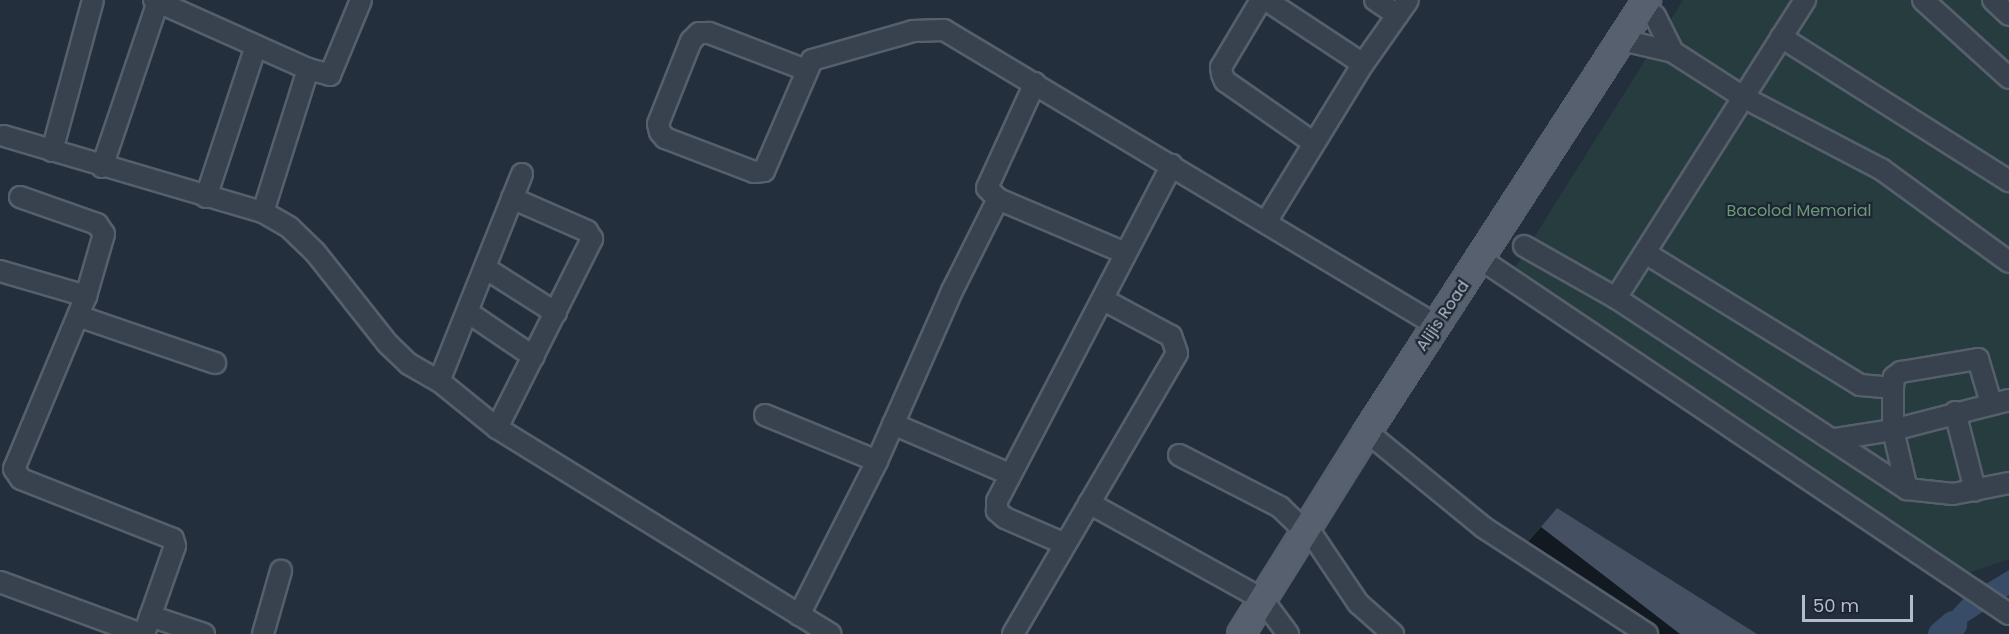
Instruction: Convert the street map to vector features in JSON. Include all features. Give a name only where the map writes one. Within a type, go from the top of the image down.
[{"type":"main road","name":"Alijis Road","points":[[1241,634],[1367,432],[1436,325],[1482,260],[1645,4]]},
{"type":"street","points":[[52,151],[93,0]]},
{"type":"street","points":[[102,167],[156,1],[324,75],[334,72],[361,0]]},
{"type":"street","points":[[1261,0],[1221,67],[1222,74],[1225,81],[1314,143]]},
{"type":"street","points":[[1266,0],[1363,64]]},
{"type":"street","points":[[1266,222],[1363,64],[1402,7],[1375,0]]},
{"type":"street","points":[[1616,298],[1647,254],[1805,0]]},
{"type":"street","points":[[1923,0],[2009,78]]},
{"type":"street","points":[[1993,0],[2009,15]]},
{"type":"street","points":[[1645,4],[1655,16],[1673,52]]},
{"type":"street","points":[[806,70],[709,33],[699,33],[691,41],[658,124],[660,132],[665,138],[754,172],[764,171],[812,60],[822,55],[914,31],[944,30],[1436,325]]},
{"type":"street","points":[[1781,37],[2009,181]]},
{"type":"street","points":[[1622,40],[1673,52],[1743,97],[1881,169],[2009,262]]},
{"type":"street","points":[[206,197],[256,46]]},
{"type":"street","points":[[263,212],[308,69]]},
{"type":"street","points":[[1035,84],[988,180],[987,188],[998,199],[1125,253]]},
{"type":"street","points":[[4,136],[102,167],[263,212],[289,227],[315,252],[388,344],[409,364],[439,381],[497,428],[830,634]]},
{"type":"street","points":[[1065,544],[1005,518],[997,511],[997,501],[1009,474],[1172,165]]},
{"type":"street","points":[[439,381],[469,313],[522,174]]},
{"type":"street","points":[[20,197],[103,228],[86,296],[14,469],[21,479],[172,539],[175,546],[145,628]]},
{"type":"street","points":[[497,428],[592,239],[587,231],[512,198]]},
{"type":"street","points":[[799,615],[877,460],[998,199]]},
{"type":"street","points":[[1524,246],[1616,298],[1836,439],[1907,489],[1953,494],[2009,483]]},
{"type":"street","points":[[1647,254],[1860,385],[1893,388]]},
{"type":"street","points":[[1482,260],[2009,614]]},
{"type":"street","points":[[485,268],[556,313]]},
{"type":"street","points":[[0,271],[86,296]]},
{"type":"street","points":[[1013,634],[1177,353],[1171,336],[1102,299]]},
{"type":"street","points":[[469,313],[534,357]]},
{"type":"street","points":[[78,316],[215,363]]},
{"type":"street","points":[[1836,439],[1893,430],[1954,412],[2003,405],[1978,359],[1900,372],[1894,377],[1893,430],[1907,489]]},
{"type":"street","points":[[1954,412],[1975,490]]},
{"type":"street","points":[[765,415],[877,460]]},
{"type":"street","points":[[893,424],[1009,474]]},
{"type":"street","points":[[1367,432],[1483,526],[1647,634]]},
{"type":"street","points":[[1179,455],[1281,507],[1306,529],[1358,603],[1393,634]]},
{"type":"street","points":[[1089,503],[1262,599],[1288,634]]},
{"type":"street","points":[[263,634],[281,571]]},
{"type":"street","points":[[0,582],[145,628],[204,634]]},
{"type":"green space","name":"Bacolod Memorial","points":[[1683,0],[2009,0],[2009,559],[1966,574],[1511,274]]},
{"type":"water","points":[[2009,570],[2009,595],[1967,622],[1953,624],[1953,610],[1966,596]]},
{"type":"building","points":[[1557,508],[1757,634],[1680,634],[1541,527]]},
{"type":"waterway","points":[[1941,634],[1953,624]]}]
